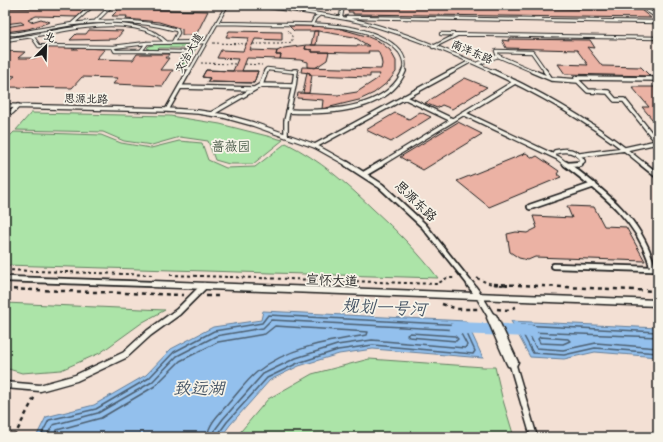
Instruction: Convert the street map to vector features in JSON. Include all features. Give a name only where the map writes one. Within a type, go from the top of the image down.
[{"type":"street","name":"思源东路","points":[[489,314],[512,362]]},
{"type":"lane","points":[[5,5],[111,6]]},
{"type":"lane","name":"文治大道","points":[[168,110],[227,5]]},
{"type":"lane","name":"南洋东路","points":[[254,5],[356,21],[402,35],[471,61],[515,82],[569,111],[625,149],[658,176]]},
{"type":"lane","points":[[341,17],[343,5]]},
{"type":"lane","points":[[534,5],[644,8],[658,18]]},
{"type":"lane","points":[[72,24],[92,6]]},
{"type":"lane","points":[[96,21],[111,6]]},
{"type":"lane","points":[[312,24],[314,18],[319,15],[341,17],[658,22]]},
{"type":"lane","points":[[5,34],[15,34],[96,21],[142,22],[177,30],[178,33],[173,42]]},
{"type":"lane","points":[[217,23],[312,24],[361,30],[381,38],[394,47],[404,58],[406,67],[398,84],[377,99],[355,107],[316,112],[288,111]]},
{"type":"lane","points":[[6,40],[83,27],[116,26],[140,28],[155,34],[166,42]]},
{"type":"lane","points":[[11,39],[15,34]]},
{"type":"lane","points":[[441,34],[658,38]]},
{"type":"lane","points":[[433,46],[460,34]]},
{"type":"lane","points":[[32,36],[39,46],[112,47],[147,43],[206,42]]},
{"type":"lane","points":[[141,51],[147,43]]},
{"type":"lane","points":[[112,47],[115,51],[186,52],[178,68],[191,68]]},
{"type":"lane","points":[[498,56],[496,51],[532,52],[551,79]]},
{"type":"lane","points":[[477,64],[498,56],[551,79],[578,81],[588,91],[608,92],[614,100],[624,100],[657,143],[580,155]]},
{"type":"lane","points":[[315,146],[471,61]]},
{"type":"lane","points":[[261,85],[267,69],[296,71],[286,121],[286,135]]},
{"type":"lane","points":[[578,81],[576,78],[658,79]]},
{"type":"lane","points":[[364,174],[515,82]]},
{"type":"lane","points":[[210,114],[261,85],[294,86]]},
{"type":"lane","points":[[180,87],[255,89]]},
{"type":"lane","points":[[404,97],[452,120]]},
{"type":"lane","name":"思源北路","points":[[5,106],[168,110]]},
{"type":"lane","points":[[12,112],[18,106]]},
{"type":"lane","name":"思源东路","points":[[168,110],[210,114],[253,124],[315,146],[364,174],[381,186],[424,226],[480,296],[489,314]]},
{"type":"lane","points":[[464,113],[554,156],[594,185],[628,217],[649,252],[654,269],[554,266]]},
{"type":"lane","points":[[554,156],[555,152],[562,149],[574,151],[580,155],[583,160],[578,165],[568,165]]},
{"type":"lane","points":[[530,207],[594,185]]},
{"type":"lane","name":"宣怀大道","points":[[5,279],[658,303]]},
{"type":"lane","points":[[5,385],[40,388],[76,378],[125,354],[149,333],[178,312],[204,286]]},
{"type":"lane","name":"思源东路","points":[[512,362],[534,437]]},
{"type":"path","points":[[253,44],[281,44],[292,42],[292,36],[283,24]]},
{"type":"path","points":[[206,42],[246,44]]},
{"type":"path","points":[[194,62],[236,64]]},
{"type":"path","points":[[245,64],[262,65],[267,69]]},
{"type":"path","points":[[5,270],[154,275]]},
{"type":"path","points":[[162,275],[437,284],[447,278],[476,278],[496,285],[658,291]]},
{"type":"path","points":[[5,289],[226,296]]},
{"type":"path","points":[[439,303],[457,309],[489,314],[518,306]]},
{"type":"path","points":[[14,437],[40,388]]},
{"type":"shaded area","points":[[5,5],[658,5],[658,437],[5,437]]},
{"type":"green space","points":[[155,44],[198,45],[186,65],[182,65],[189,53],[186,51],[187,48],[159,48],[157,50],[150,50],[147,48]]},
{"type":"green space","name":"蔷薇园","points":[[31,113],[170,116],[220,124],[283,140],[253,164],[229,164],[215,160],[208,141],[180,137],[152,145],[124,141],[103,132],[16,130]]},
{"type":"green space","points":[[14,132],[101,135],[121,143],[151,148],[179,141],[202,143],[208,160],[226,168],[255,167],[286,143],[321,164],[353,190],[407,242],[438,278],[5,265],[5,141]]},
{"type":"green space","points":[[5,303],[165,310],[143,322],[100,353],[61,370],[22,373],[5,368]]},
{"type":"green space","points":[[369,359],[495,367],[514,437],[236,437],[268,399],[312,374]]},
{"type":"water","name":"致远湖","points":[[263,311],[466,321],[483,358],[373,349],[339,354],[299,366],[270,380],[221,437],[36,437],[46,417],[94,405],[146,375],[171,349],[213,327],[261,320]]},
{"type":"water","points":[[511,321],[658,328],[658,357],[595,352],[564,359],[530,357]]},
{"type":"building","points":[[348,5],[641,10],[651,18],[353,14],[353,12],[348,12]]},
{"type":"building","points":[[5,8],[85,9],[77,17],[36,16],[28,20],[31,22],[41,19],[50,22],[28,29],[5,32],[6,27],[24,24],[21,22],[5,24],[5,17],[8,16],[5,16]]},
{"type":"building","points":[[119,9],[208,11],[196,35],[182,35],[182,29],[159,22],[126,19],[127,16],[112,16]]},
{"type":"building","points":[[289,26],[338,28],[366,36],[380,42],[390,50],[396,61],[396,72],[388,82],[374,93],[359,100],[322,109],[323,100],[297,98],[298,93],[338,95],[357,92],[377,79],[380,74],[370,74],[370,77],[310,75],[310,73],[301,72],[302,67],[381,69],[381,58],[378,51],[368,51],[369,53],[312,52],[312,50],[305,49],[306,45],[369,46],[354,37],[318,31],[294,31]]},
{"type":"building","points":[[89,30],[123,31],[116,39],[70,40],[76,34],[86,34]]},
{"type":"building","points":[[229,31],[282,32],[282,40],[255,39],[250,50],[277,51],[276,55],[281,55],[280,59],[247,58],[242,71],[258,71],[254,83],[207,82],[210,78],[202,77],[206,70],[233,71],[238,59],[217,58],[221,50],[243,51],[249,38],[226,37]]},
{"type":"building","points":[[314,31],[318,31],[316,45],[311,45]]},
{"type":"building","points":[[508,39],[590,40],[595,48],[587,47],[602,66],[641,67],[650,76],[565,74],[558,64],[588,65],[577,50],[506,48],[502,40],[509,41]]},
{"type":"building","points":[[306,45],[305,49],[312,50],[312,52],[329,52],[327,60],[315,68],[308,67],[308,62],[280,59],[281,55],[276,55],[277,51],[284,48]]},
{"type":"building","points":[[46,48],[73,48],[72,49],[105,49],[96,59],[133,60],[137,54],[169,54],[166,58],[169,58],[160,70],[173,70],[163,86],[113,84],[118,78],[82,77],[72,88],[5,87],[5,84],[15,76],[5,75],[5,51],[25,52],[18,58],[35,58]]},
{"type":"building","points":[[206,70],[258,71],[254,83],[207,82],[210,78],[202,77]]},
{"type":"building","points":[[307,72],[312,75],[309,93],[303,93]]},
{"type":"building","points":[[465,78],[487,87],[452,109],[442,105],[437,108],[425,103]]},
{"type":"building","points":[[632,87],[658,87],[658,126],[642,107],[649,107]]},
{"type":"building","points":[[420,112],[431,117],[391,142],[366,130],[395,113],[409,119]]},
{"type":"building","points":[[458,122],[482,134],[423,170],[400,157]]},
{"type":"building","points":[[526,153],[533,158],[537,156],[559,171],[557,174],[561,177],[489,207],[457,181]]},
{"type":"building","points":[[567,206],[594,207],[604,226],[626,227],[645,261],[535,257],[528,260],[519,258],[510,252],[507,234],[516,232],[527,233],[537,228],[533,216],[572,218]]},
{"type":"waterway","name":"规划一号河","points":[[456,328],[531,331]]}]
